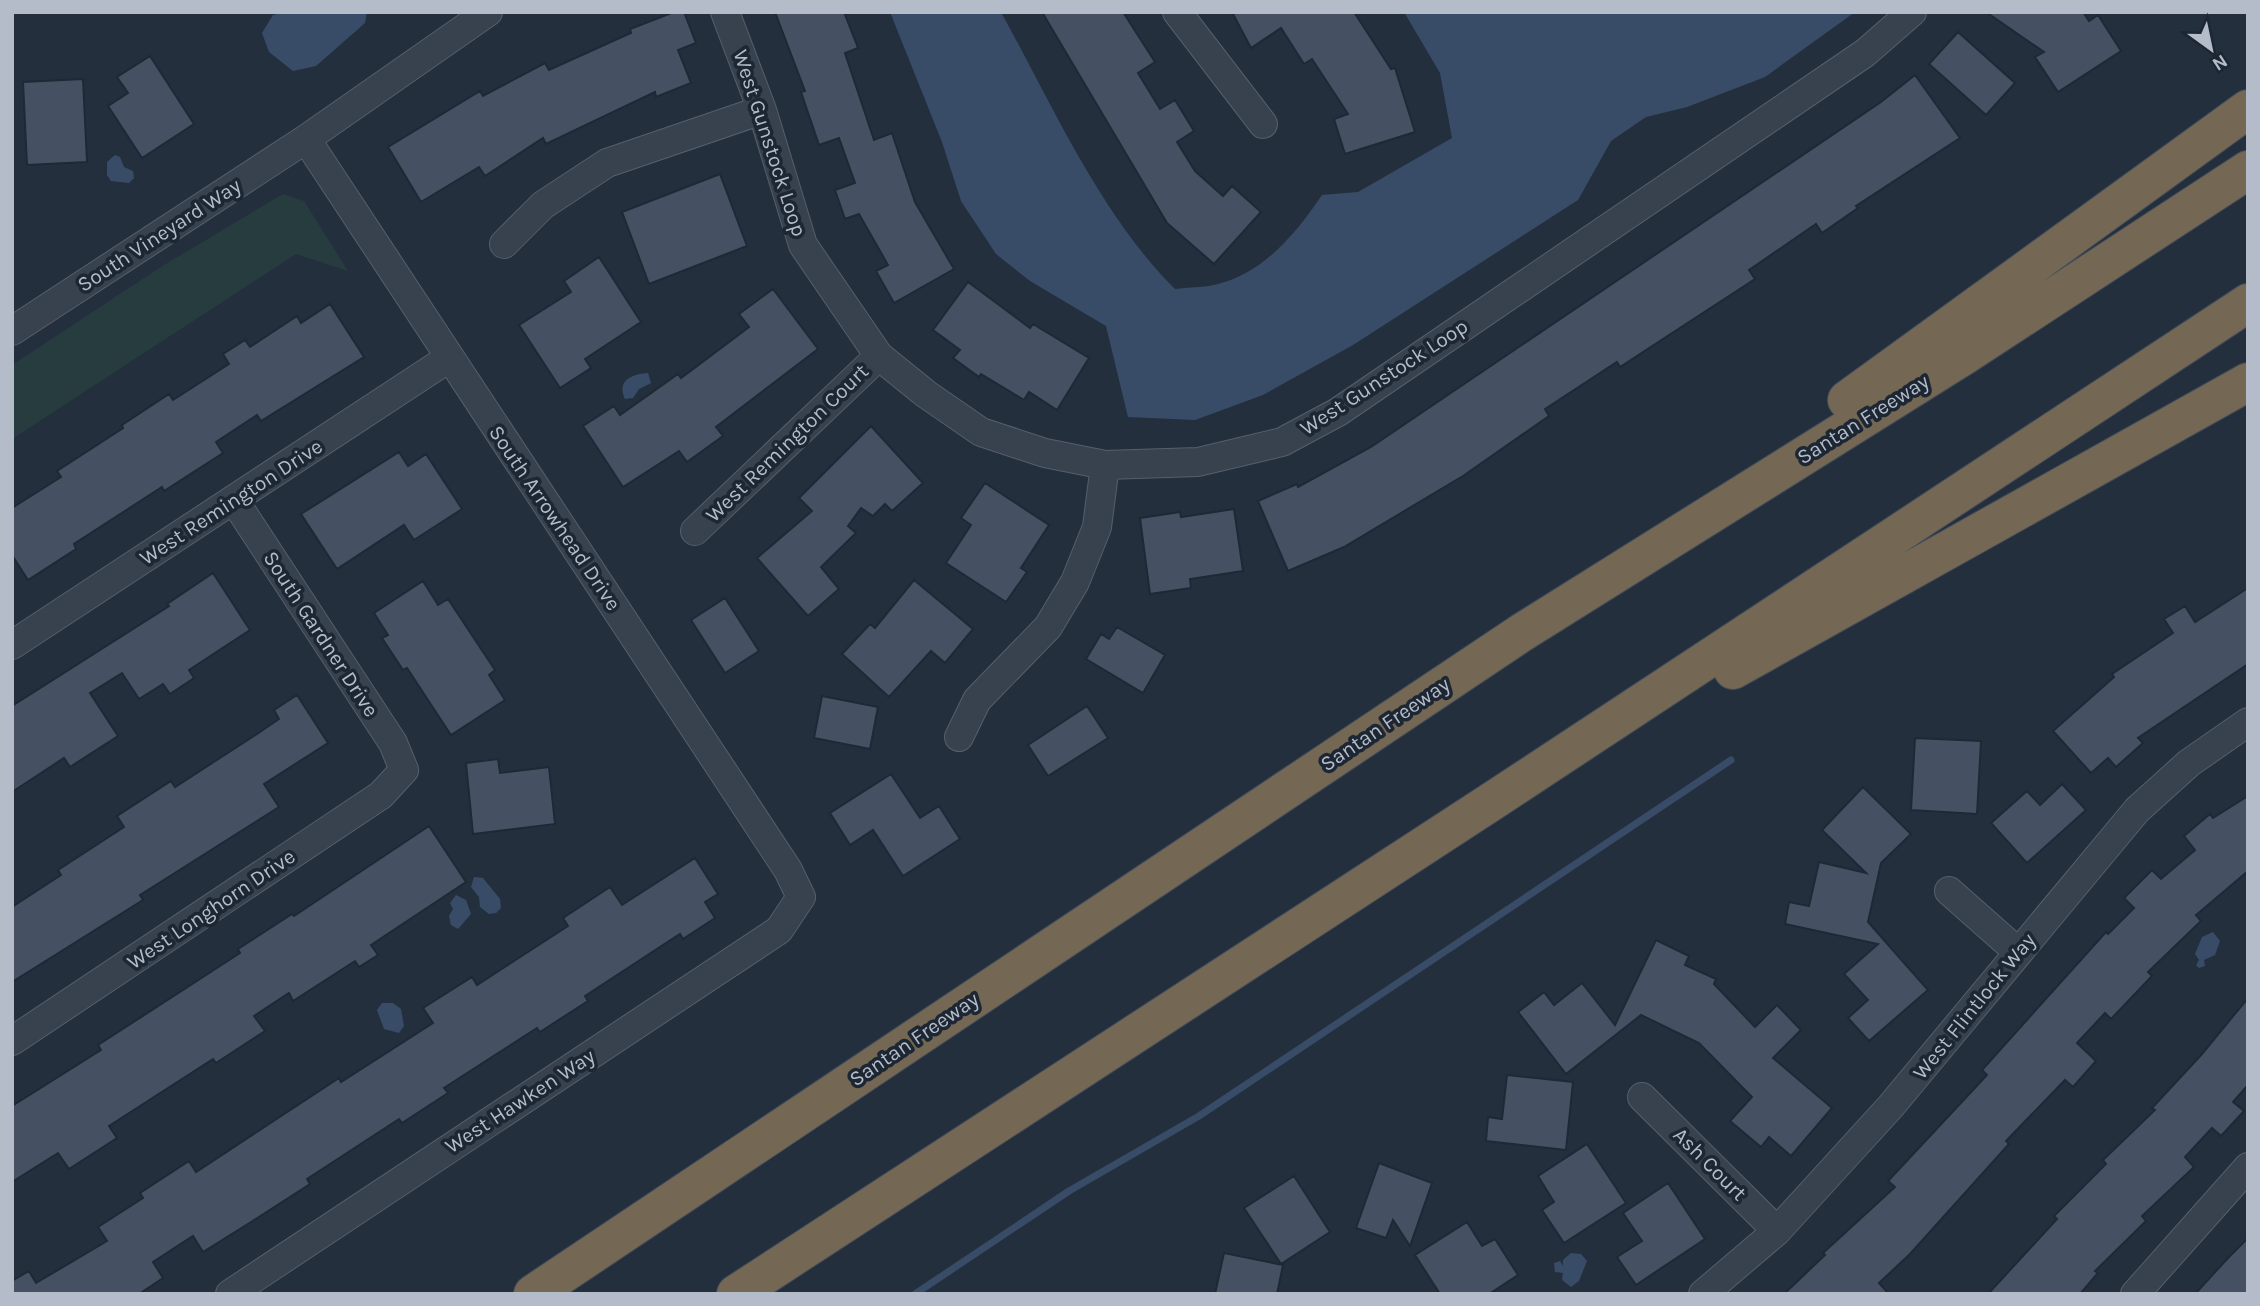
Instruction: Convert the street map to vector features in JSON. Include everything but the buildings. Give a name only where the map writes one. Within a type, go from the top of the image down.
[{"type":"highway","points":[[1521,634],[2034,267],[2248,109]]},
{"type":"highway","name":"Santan Freeway","points":[[533,1294],[1521,634],[1965,355],[2248,170]]},
{"type":"highway","points":[[736,1294],[1497,798],[2248,303]]},
{"type":"highway","points":[[1497,798],[1836,613],[2248,382]]},
{"type":"street","name":"South Vineyard Way","points":[[12,331],[306,139],[488,12]]},
{"type":"street","name":"West Gunstock Loop","points":[[725,12],[762,110],[803,245],[879,356],[926,394],[981,432],[1045,453],[1105,465],[1198,462],[1282,442],[1338,412],[1865,53],[1912,12]]},
{"type":"street","points":[[1177,12],[1264,124]]},
{"type":"street","points":[[504,244],[543,205],[607,163],[762,110]]},
{"type":"street","name":"South Arrowhead Drive","points":[[306,139],[788,870],[801,897]]},
{"type":"street","name":"West Remington Court","points":[[695,531],[879,356]]},
{"type":"street","name":"West Remington Drive","points":[[12,645],[449,358]]},
{"type":"street","points":[[959,737],[977,699],[1048,627],[1075,582],[1097,527],[1105,465]]},
{"type":"street","name":"South Gardner Drive","points":[[233,500],[393,743],[404,770]]},
{"type":"street","name":"West Flintlock Way","points":[[1703,1294],[1777,1231],[1891,1106],[2137,810],[2189,763],[2248,722]]},
{"type":"street","name":"West Longhorn Drive","points":[[12,1041],[381,795],[404,770]]},
{"type":"street","points":[[1948,891],[2018,952]]},
{"type":"street","name":"West Hawken Way","points":[[230,1294],[779,930],[801,897]]},
{"type":"street","name":"Ash Court","points":[[1642,1097],[1777,1231]]},
{"type":"street","points":[[2135,1294],[2248,1167]]},
{"type":"green space","points":[[283,194],[304,201],[348,271],[296,254],[12,439],[12,365],[164,265]]},
{"type":"water","points":[[287,12],[367,12],[365,23],[316,66],[293,71],[269,52],[262,33],[273,15]]},
{"type":"water","points":[[890,12],[1001,12],[1101,193],[1148,260],[1175,289],[1218,284],[1250,271],[1290,237],[1322,195],[1358,192],[1452,138],[1440,73],[1404,12],[1855,12],[1765,77],[1687,107],[1646,117],[1611,141],[1578,200],[1353,345],[1263,395],[1195,420],[1128,417],[1106,326],[1030,281],[996,254],[961,201],[942,142]]},
{"type":"water","points":[[115,155],[120,157],[124,167],[133,171],[134,178],[129,183],[111,181],[107,175],[107,162]]},
{"type":"water","points":[[648,373],[651,383],[639,389],[633,398],[625,399],[624,383],[632,377]]},
{"type":"water","points":[[474,877],[483,878],[500,899],[501,908],[496,913],[489,914],[480,907],[479,897],[471,887]]},
{"type":"water","points":[[456,895],[466,900],[471,914],[458,929],[451,925],[449,916],[453,909],[450,903]]},
{"type":"water","points":[[2213,932],[2220,941],[2215,955],[2204,960],[2205,966],[2199,968],[2196,965],[2199,960],[2195,954],[2202,937]]},
{"type":"water","points":[[382,1003],[393,1003],[401,1009],[404,1026],[399,1033],[384,1029],[377,1010]]},
{"type":"water","points":[[1571,1253],[1581,1254],[1587,1261],[1579,1281],[1571,1287],[1562,1280],[1563,1273],[1555,1272],[1554,1263],[1560,1261],[1563,1266],[1563,1260]]},
{"type":"waterway","points":[[915,1294],[1069,1191],[1199,1116],[1731,760]]}]
